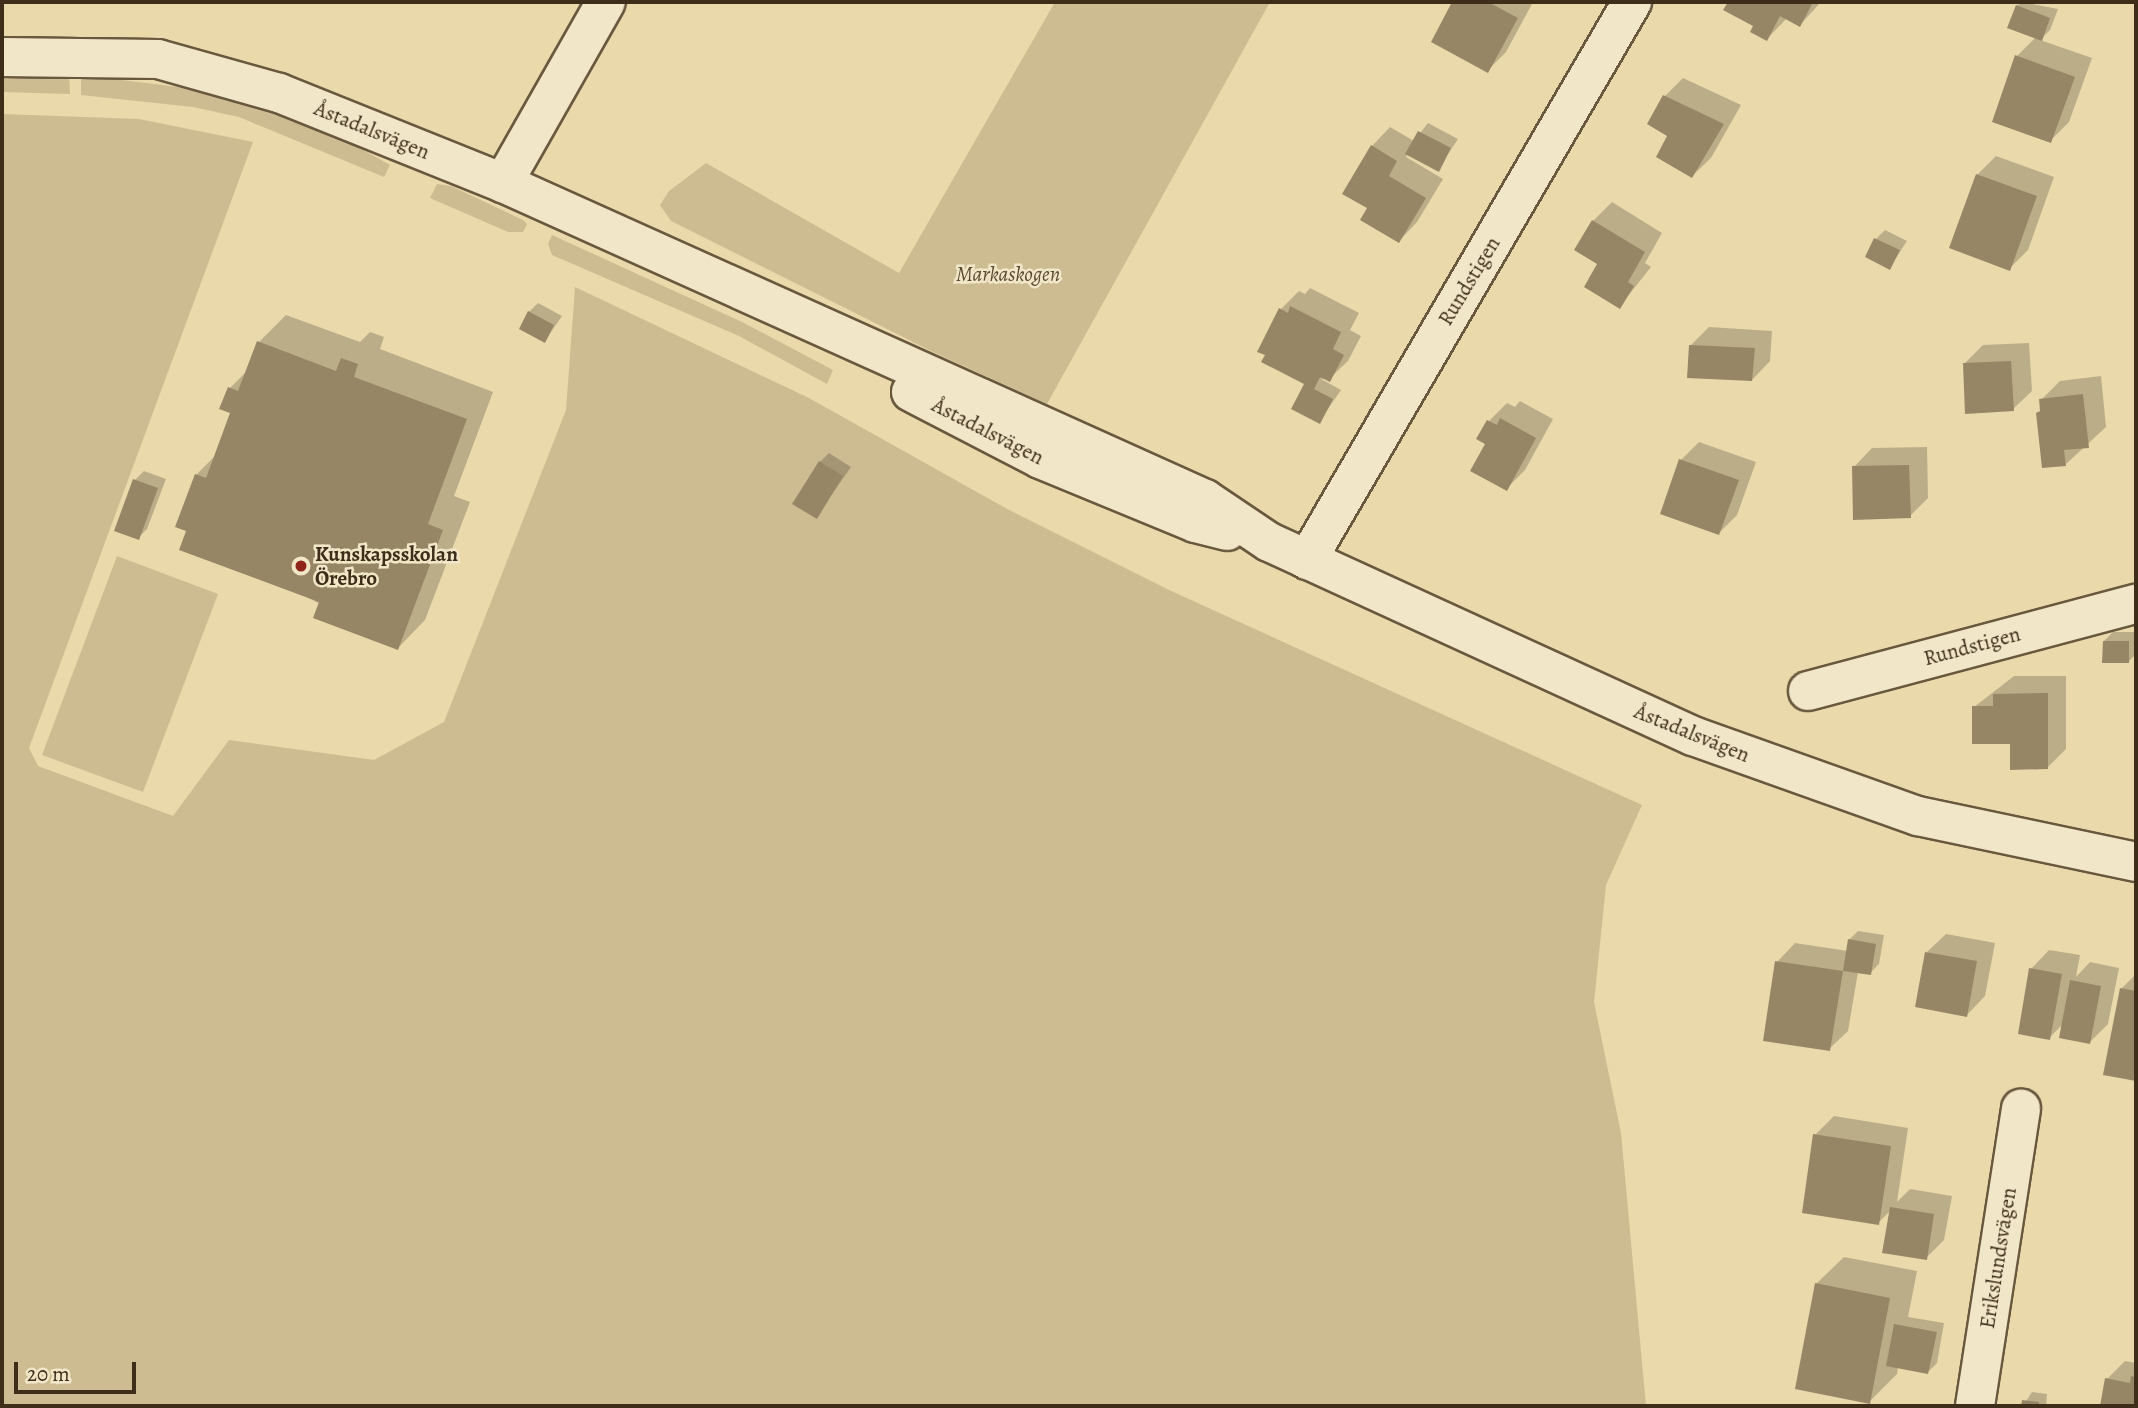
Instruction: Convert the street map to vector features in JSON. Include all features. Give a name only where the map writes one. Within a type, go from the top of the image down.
[{"type":"street","points":[[503,183],[606,2]]},
{"type":"street","name":"Rundstigen","points":[[1307,560],[1632,2]]},
{"type":"street","name":"Åstadalsvägen","points":[[2,57],[158,59],[209,71],[314,106],[503,183],[722,285],[1205,499],[1269,542],[1693,736],[1918,816],[2136,862]]},
{"type":"street","name":"Rundstigen","points":[[1808,691],[2136,604]]},
{"type":"street","name":"Erikslundsvägen","points":[[1975,1406],[2021,1109]]},
{"type":"green space","name":"Markaskogen","points":[[1055,2],[1270,2],[1047,404],[933,352],[671,221],[660,205],[669,191],[706,163],[899,273]]},
{"type":"green space","points":[[2,75],[69,76],[70,94],[2,92]]},
{"type":"green space","points":[[81,75],[219,92],[347,141],[390,165],[384,177],[239,117],[193,107],[81,95]]},
{"type":"green space","points":[[2,114],[139,119],[253,142],[29,748],[38,766],[173,816],[229,740],[374,760],[444,722],[566,410],[575,287],[809,398],[1009,510],[1169,590],[1642,805],[1606,885],[1594,1002],[1621,1133],[1646,1406],[2,1406]]},
{"type":"green space","points":[[437,184],[451,186],[523,220],[527,224],[523,232],[508,232],[430,198]]},
{"type":"green space","points":[[552,235],[742,322],[833,370],[827,384],[739,336],[552,255],[548,244]]},
{"type":"green space","points":[[117,556],[218,594],[143,792],[42,755]]},
{"type":"building","points":[[1452,2],[1488,2],[1518,18],[1488,73],[1431,42]]},
{"type":"building","points":[[1728,2],[1813,2],[1800,27],[1780,16],[1767,41],[1750,32],[1753,26],[1723,10]]},
{"type":"building","points":[[2016,5],[2050,18],[2042,41],[2007,28]]},
{"type":"building","points":[[2015,55],[2075,77],[2051,143],[1992,122]]},
{"type":"building","points":[[1663,95],[1724,124],[1692,178],[1656,157],[1667,136],[1647,124]]},
{"type":"building","points":[[1418,131],[1451,148],[1439,172],[1405,154]]},
{"type":"building","points":[[1371,145],[1397,161],[1389,176],[1426,198],[1399,243],[1360,220],[1367,208],[1342,194]]},
{"type":"building","points":[[1976,174],[2037,196],[2010,271],[1949,248]]},
{"type":"building","points":[[1592,220],[1645,252],[1628,282],[1634,286],[1620,309],[1584,287],[1597,264],[1574,250]]},
{"type":"building","points":[[1874,238],[1900,250],[1890,270],[1865,257]]},
{"type":"building","points":[[1290,306],[1341,332],[1333,349],[1344,355],[1330,382],[1320,377],[1314,389],[1333,399],[1320,424],[1291,409],[1304,384],[1261,362],[1265,355],[1257,352],[1279,308],[1288,313]]},
{"type":"building","points":[[528,311],[554,325],[545,343],[519,329]]},
{"type":"building","points":[[257,341],[336,371],[341,358],[358,364],[354,377],[467,419],[428,524],[443,530],[398,650],[313,618],[319,602],[179,550],[186,531],[175,527],[195,474],[206,478],[230,413],[219,409],[228,387],[238,391]]},
{"type":"building","points":[[1689,345],[1755,348],[1752,381],[1687,378]]},
{"type":"building","points":[[2011,361],[2014,411],[1965,414],[1963,363]]},
{"type":"building","points":[[2083,394],[2089,448],[2064,450],[2066,466],[2042,468],[2036,413],[2040,411],[2039,399]]},
{"type":"building","points":[[1500,418],[1536,438],[1507,491],[1470,471],[1485,444],[1476,439],[1487,420],[1497,425]]},
{"type":"building","points":[[1679,459],[1739,480],[1719,535],[1660,514]]},
{"type":"building","points":[[819,461],[843,476],[817,519],[792,504]]},
{"type":"building","points":[[1909,465],[1911,518],[1853,520],[1852,466]]},
{"type":"building","points":[[133,479],[158,488],[139,540],[114,531]]},
{"type":"building","points":[[2103,641],[2129,641],[2129,663],[2102,663]]},
{"type":"building","points":[[2048,693],[2048,769],[2010,770],[2010,744],[1972,744],[1972,706],[1993,706],[1993,694]]},
{"type":"building","points":[[1848,939],[1876,944],[1871,975],[1843,971]]},
{"type":"building","points":[[1925,952],[1977,961],[1967,1017],[1915,1007]]},
{"type":"building","points":[[1775,961],[1843,971],[1830,1051],[1763,1041]]},
{"type":"building","points":[[2029,968],[2062,974],[2050,1040],[2018,1034]]},
{"type":"building","points":[[2070,980],[2101,986],[2090,1044],[2059,1038]]},
{"type":"building","points":[[2120,988],[2136,991],[2136,1081],[2103,1075]]},
{"type":"building","points":[[1813,1134],[1891,1146],[1879,1225],[1802,1213]]},
{"type":"building","points":[[1890,1207],[1934,1214],[1927,1260],[1882,1253]]},
{"type":"building","points":[[1815,1283],[1890,1298],[1870,1404],[1795,1389]]},
{"type":"building","points":[[1894,1324],[1937,1332],[1928,1374],[1886,1366]]},
{"type":"building","points":[[2131,1376],[2136,1377],[2136,1406],[2100,1406],[2105,1378],[2130,1383]]},
{"type":"building","points":[[2022,1400],[2039,1402],[2039,1406],[2021,1406]]},
{"type":"place","name":"Kunskapsskolan Örebro","points":[[301,566]]}]
